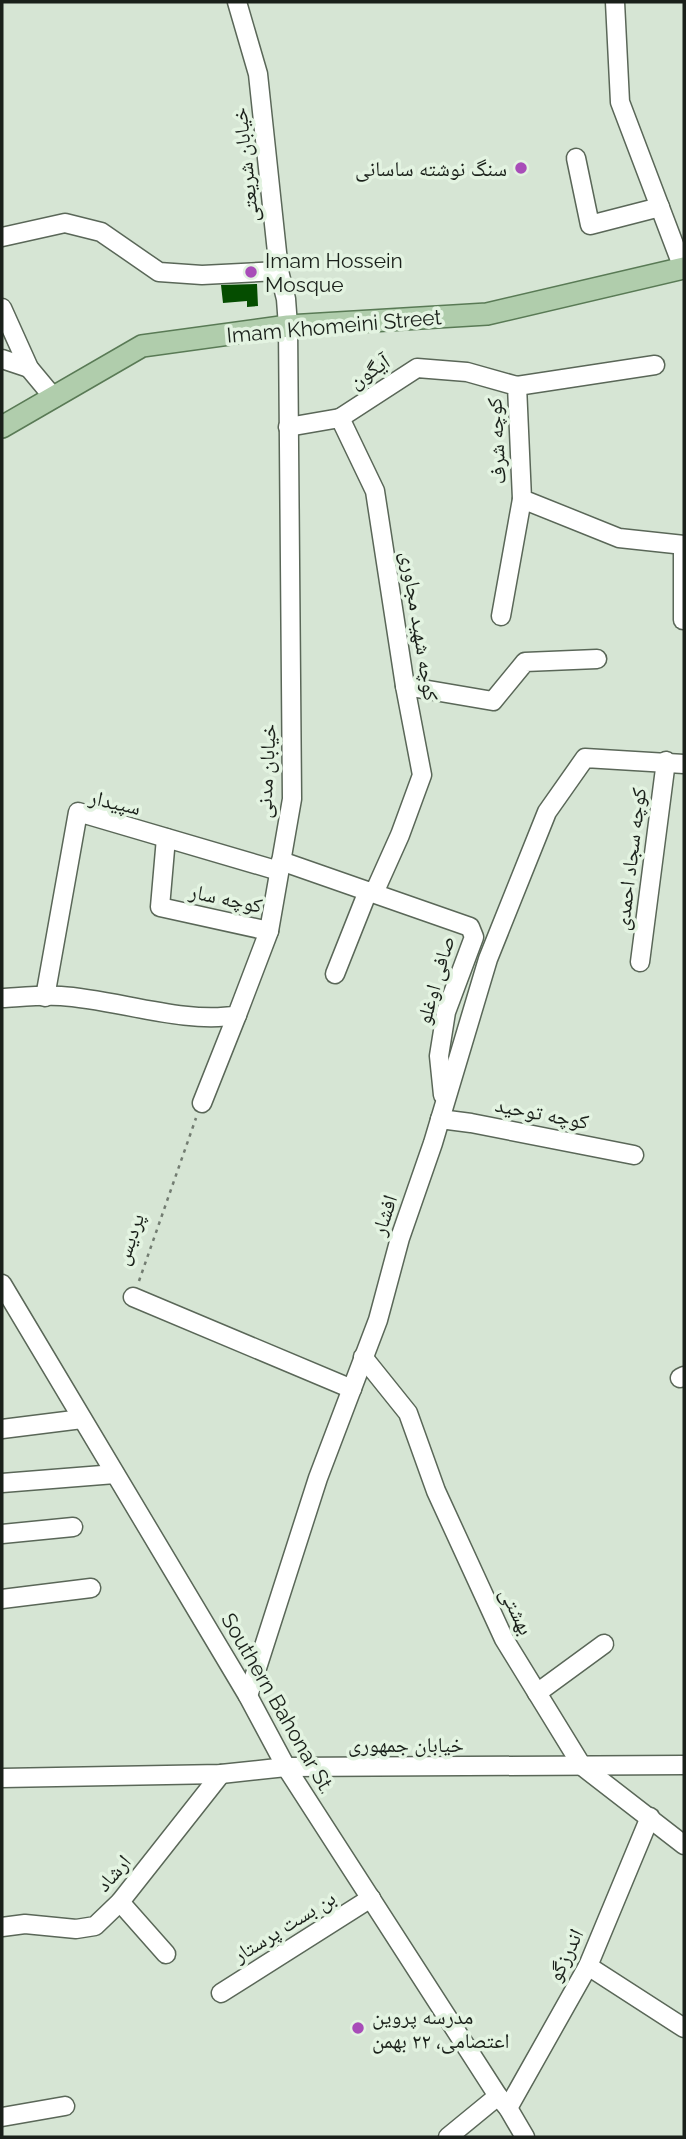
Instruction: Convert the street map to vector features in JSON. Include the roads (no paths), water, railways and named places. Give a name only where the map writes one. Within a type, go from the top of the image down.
[{"type":"main road","name":"Imam Khomeini Street","points":[[2,427],[142,346],[288,326],[487,314],[684,268]]},
{"type":"street","name":"خیابان شریعتی","points":[[237,2],[258,74],[279,271],[286,299],[288,326]]},
{"type":"street","points":[[615,2],[620,102],[684,268]]},
{"type":"street","points":[[576,159],[590,225],[660,207]]},
{"type":"street","points":[[2,237],[65,223],[100,232],[159,272],[202,275],[279,271]]},
{"type":"street","points":[[2,308],[29,368],[54,398]]},
{"type":"street","name":"خیابان مدنی","points":[[237,1015],[269,931],[292,799],[288,326]]},
{"type":"street","points":[[2,359],[29,368]]},
{"type":"street","points":[[517,386],[655,365]]},
{"type":"street","name":"آیگون","points":[[340,418],[417,368],[467,372]]},
{"type":"street","name":"کوچه شرف","points":[[467,372],[517,386],[522,499],[619,538],[683,545]]},
{"type":"street","points":[[288,427],[340,418]]},
{"type":"street","name":"کوچه شهید مجاوری","points":[[335,974],[371,892],[400,835],[422,775],[405,686],[375,491],[340,418]]},
{"type":"street","points":[[501,617],[522,499]]},
{"type":"street","points":[[683,545],[683,620]]},
{"type":"street","points":[[405,686],[493,701],[525,662],[597,659]]},
{"type":"street","name":"افشار","points":[[248,1696],[318,1478],[378,1320],[400,1238],[442,1112],[488,959],[547,813],[584,758],[666,761]]},
{"type":"street","points":[[666,761],[684,764]]},
{"type":"street","name":"کوچه سجاد احمدی","points":[[640,962],[666,761]]},
{"type":"street","name":"سپیدار","points":[[45,997],[78,812],[166,838],[280,866]]},
{"type":"street","name":"کوچه سار","points":[[166,838],[160,907],[269,931]]},
{"type":"street","name":"صافی اوغلو","points":[[280,866],[371,892],[470,927],[474,937],[446,1012],[439,1056],[442,1112]]},
{"type":"street","points":[[2,998],[61,996],[180,1014],[224,1017],[237,1015]]},
{"type":"street","points":[[202,1103],[237,1015]]},
{"type":"street","name":"کوچه توحید","points":[[442,1112],[471,1123],[634,1155]]},
{"type":"street","name":"Southern Bahonar St.","points":[[2,1284],[248,1696],[286,1767],[525,2137]]},
{"type":"street","name":"پردیس","points":[[133,1297],[352,1389]]},
{"type":"street","name":"بهشتی","points":[[363,1357],[408,1413],[436,1491],[504,1639],[582,1766],[684,1845]]},
{"type":"street","points":[[2,1429],[82,1419]]},
{"type":"street","points":[[2,1483],[115,1474]]},
{"type":"street","points":[[2,1534],[74,1527]]},
{"type":"street","points":[[2,1599],[91,1588]]},
{"type":"street","points":[[537,1693],[604,1644]]},
{"type":"street","name":"خیابان جمهوری","points":[[2,1778],[221,1774],[286,1767],[684,1765]]},
{"type":"street","name":"ارشاد","points":[[2,1927],[25,1924],[76,1929],[95,1926],[120,1902],[221,1774]]},
{"type":"street","name":"اندرزگو","points":[[503,2102],[588,1966],[650,1817]]},
{"type":"street","name":"بن بست پرستار","points":[[221,1993],[371,1898]]},
{"type":"street","points":[[120,1902],[166,1954]]},
{"type":"street","points":[[588,1966],[684,2028]]},
{"type":"street","points":[[448,2137],[503,2102]]},
{"type":"street","points":[[2,2117],[65,2106]]},
{"type":"place","name":"سنگ نوشته ساسانی","points":[[521,168]]},
{"type":"place","name":"Imam Hossein Mosque","points":[[251,272]]},
{"type":"place","name":"مدرسه پروین اعتصامی، ۲۲ بهمن","points":[[358,2028]]}]
